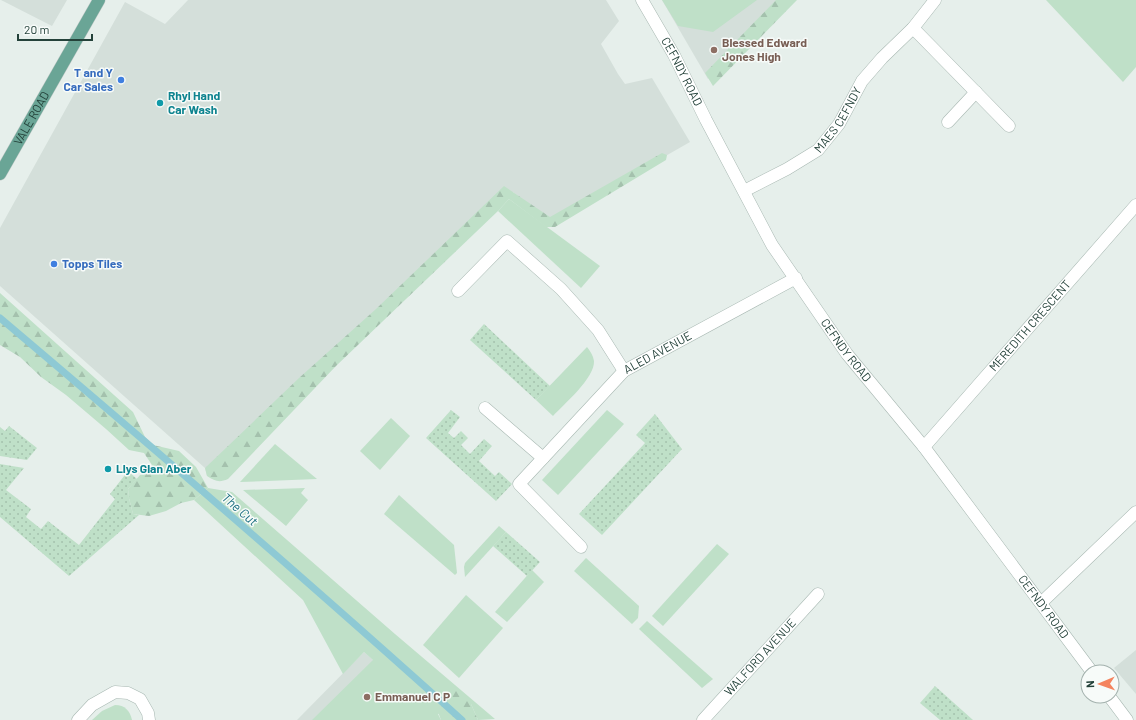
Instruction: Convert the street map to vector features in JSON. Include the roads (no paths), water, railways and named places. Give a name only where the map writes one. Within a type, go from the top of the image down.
[{"type":"main road","name":"VALE ROAD","points":[[0,174],[99,0]]},
{"type":"street","name":"CEFNDY ROAD","points":[[642,0],[674,55],[706,120],[772,245],[847,354],[924,447],[1086,664]]},
{"type":"street","name":"MAES CEFNDY","points":[[744,191],[787,169],[818,150],[839,124],[862,81],[882,58],[913,28],[936,0]]},
{"type":"street","points":[[913,28],[1009,126]]},
{"type":"street","points":[[948,122],[976,92]]},
{"type":"street","name":"MEREDITH CRESCENT","points":[[924,447],[1136,205]]},
{"type":"street","points":[[458,291],[507,241],[561,289],[598,330],[624,371]]},
{"type":"street","name":"ALED AVENUE","points":[[581,547],[519,484],[624,371],[796,278]]},
{"type":"street","points":[[484,408],[543,458]]},
{"type":"street","points":[[1041,603],[1136,512]]},
{"type":"street","name":"WALFORD AVENUE","points":[[704,720],[818,594]]},
{"type":"street","points":[[78,720],[92,705],[115,692],[128,693],[140,699],[148,713],[149,720]]},
{"type":"street","points":[[1115,704],[1127,720]]},
{"type":"waterway","name":"The Cut","points":[[0,318],[232,517],[462,720]]},
{"type":"place","name":"Blessed Edward Jones High","points":[[714,50]]},
{"type":"place","name":"T and Y Car Sales","points":[[121,80]]},
{"type":"place","name":"Rhyl Hand Car Wash","points":[[160,103]]},
{"type":"place","name":"Topps Tiles","points":[[54,264]]},
{"type":"place","name":"Llys Glan Aber","points":[[108,469]]},
{"type":"place","name":"Emmanuel C P","points":[[367,697]]}]
